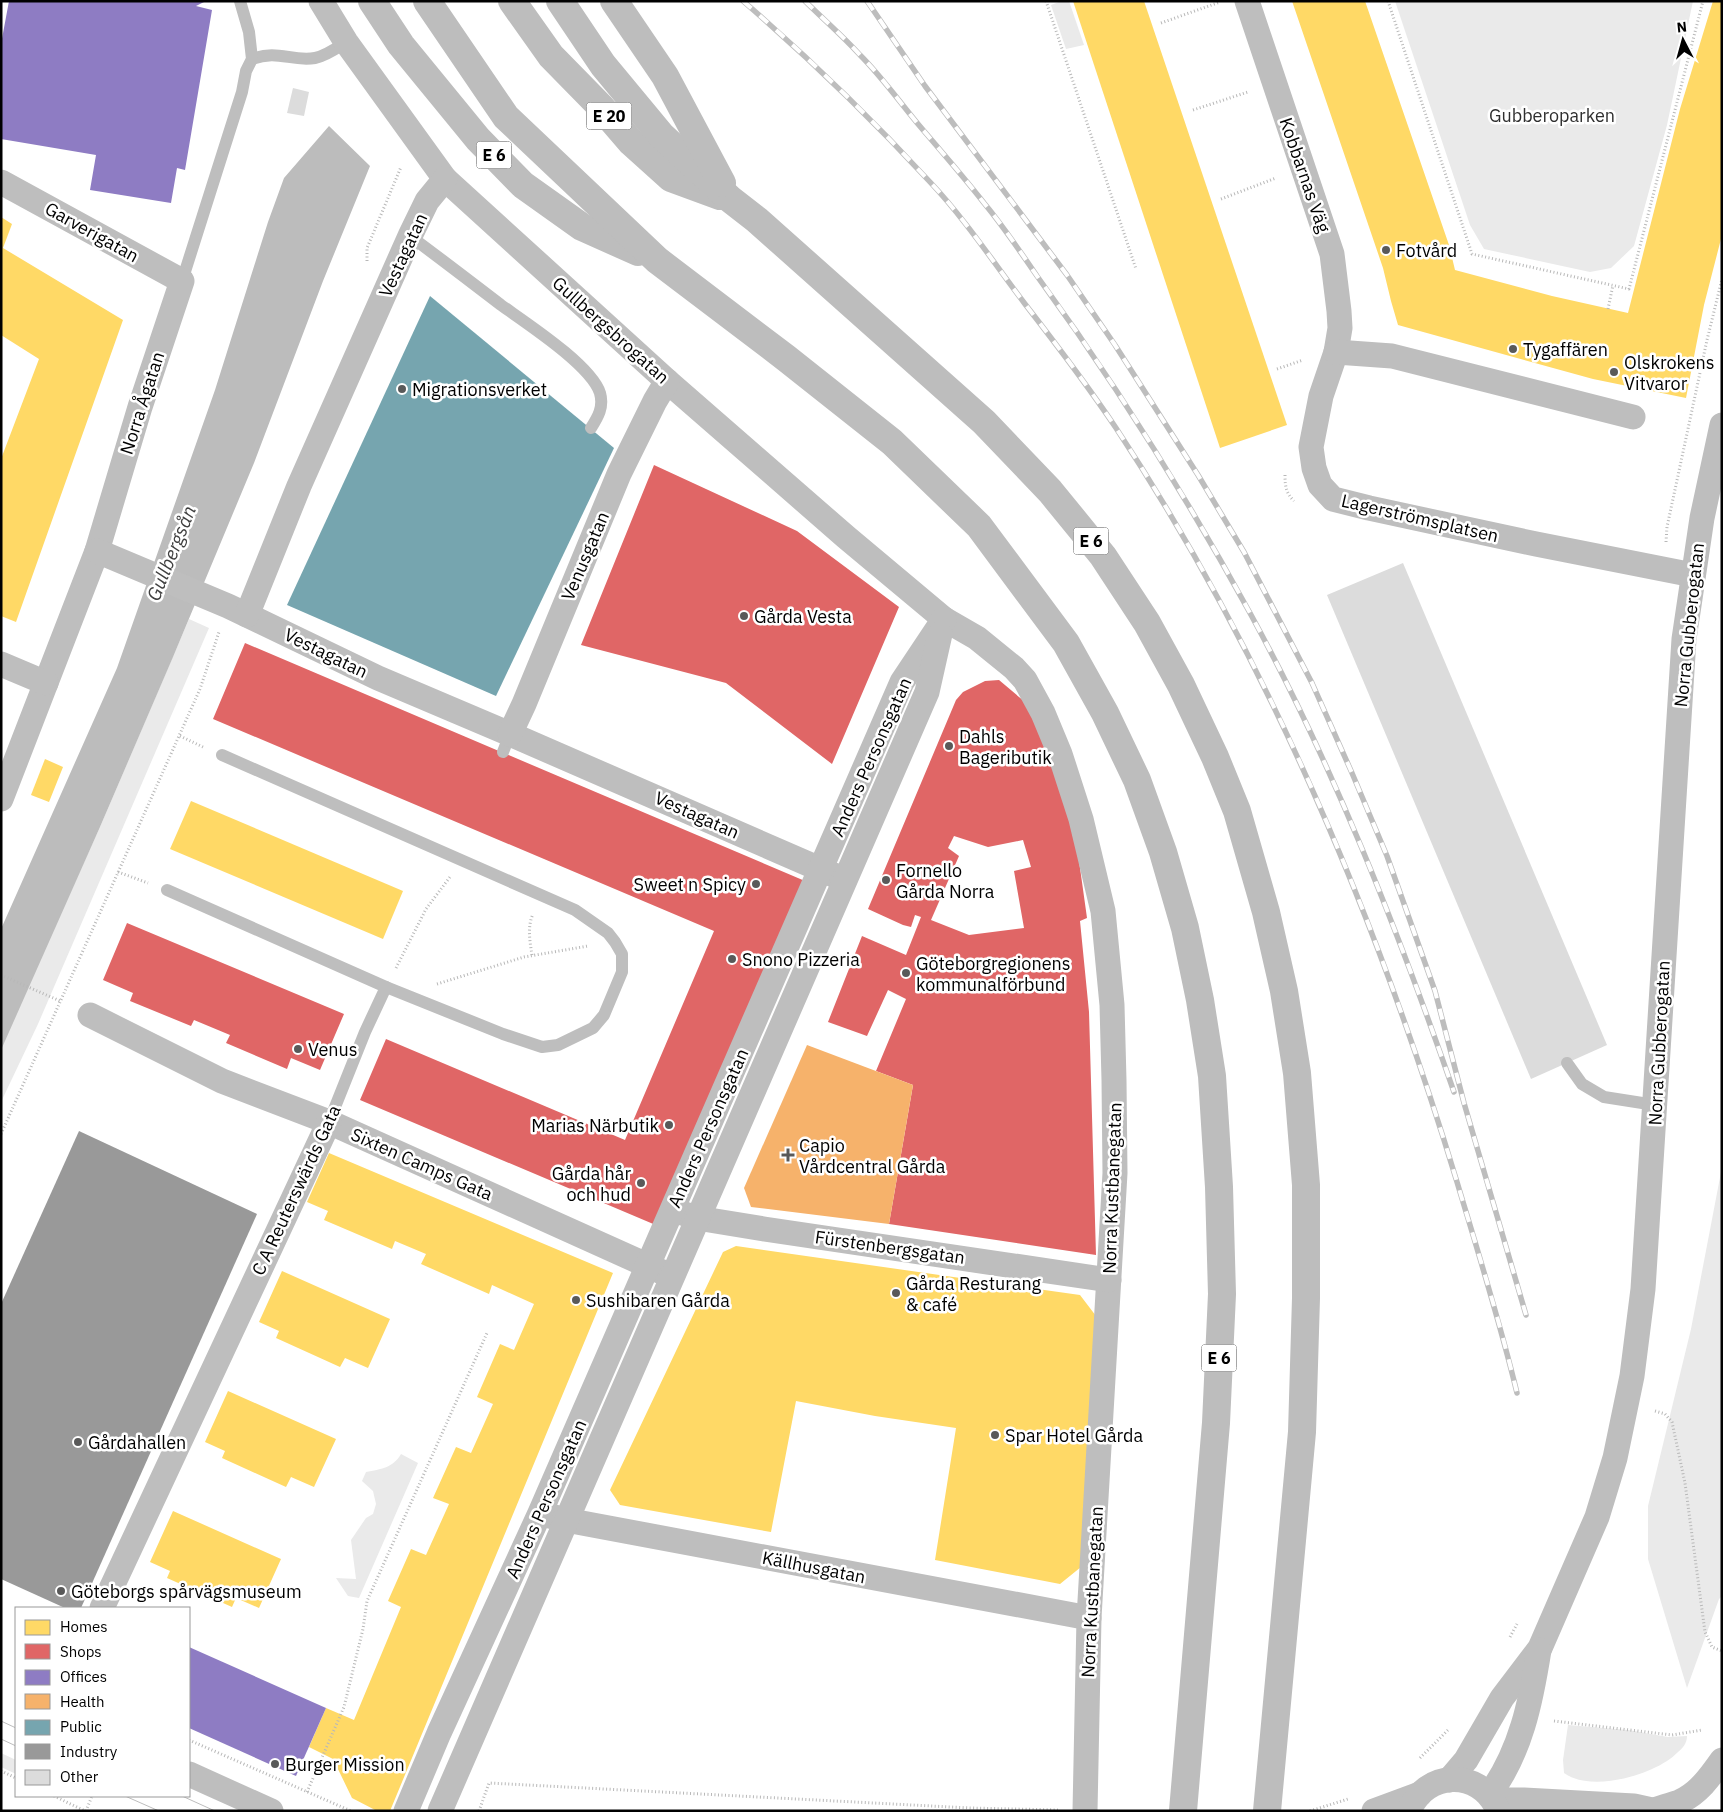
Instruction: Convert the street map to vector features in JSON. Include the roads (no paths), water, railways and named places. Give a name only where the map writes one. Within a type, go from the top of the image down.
[{"type":"highway","name":"E 6","points":[[372,1],[400,45],[412,60],[478,139],[523,185],[582,227],[657,260]]},
{"type":"highway","name":"E 6","points":[[427,1],[506,117],[657,260],[786,358],[892,442],[979,526],[1070,650],[1105,713],[1137,780],[1163,852],[1185,928],[1200,1000],[1212,1076],[1219,1187],[1222,1294],[1216,1423],[1183,1811]]},
{"type":"highway","name":"E 20","points":[[512,1],[550,56],[600,106],[631,142],[671,178],[730,199]]},
{"type":"highway","name":"E 6","points":[[560,1],[603,65],[661,135],[730,199],[757,220],[984,422],[1050,491],[1103,556],[1147,623],[1181,685],[1211,748],[1237,811],[1266,912],[1284,991],[1297,1073],[1306,1185],[1306,1298],[1302,1432],[1267,1811]]},
{"type":"highway","points":[[614,1],[665,76],[730,199]]},
{"type":"street","name":"Gullbergsbrogatan","points":[[321,1],[346,42],[445,179],[667,381],[846,537],[944,619]]},
{"type":"street","name":"Kobbarnas Väg","points":[[1247,1],[1332,254],[1340,328],[1336,352]]},
{"type":"street","name":"Vestagatan","points":[[445,179],[427,201],[410,236],[299,486],[247,615],[378,678],[506,743],[845,880]]},
{"type":"street","name":"Garverigatan","points":[[1,182],[182,281]]},
{"type":"street","name":"Norra Ågatan","points":[[1,799],[97,551],[140,406],[182,281]]},
{"type":"street","points":[[1336,352],[1392,356],[1634,417]]},
{"type":"street","name":"Lagerströmsplatsen","points":[[1336,352],[1321,396],[1311,447],[1314,468],[1320,484],[1334,499],[1456,527],[1693,575]]},
{"type":"street","name":"Venusgatan","points":[[506,743],[619,474],[667,381]]},
{"type":"street","name":"Norra Gubberogatan","points":[[1374,1811],[1415,1802],[1433,1784],[1449,1780],[1466,1760],[1502,1698],[1540,1648],[1597,1517],[1615,1458],[1632,1376],[1643,1289],[1684,639],[1702,518],[1722,425]]},
{"type":"street","points":[[97,551],[197,592],[247,615]]},
{"type":"street","name":"Anders Personsgatan","points":[[406,1811],[439,1733],[540,1513],[902,682],[944,619]]},
{"type":"street","name":"Anders Personsgatan","points":[[440,1811],[927,692],[944,619]]},
{"type":"street","name":"Norra Kustbanegatan","points":[[944,619],[977,638],[1014,668],[1024,680],[1043,713],[1060,754],[1081,819],[1103,911],[1112,1005],[1115,1173],[1089,1618],[1085,1811]]},
{"type":"street","points":[[1,664],[46,683]]},
{"type":"street","name":"Sixten Camps Gata","points":[[90,1015],[222,1081],[328,1122],[672,1276]]},
{"type":"street","name":"C A Reuterswärds Gata","points":[[102,1607],[328,1122]]},
{"type":"street","name":"Fürstenbergsgatan","points":[[672,1210],[697,1218],[1109,1280]]},
{"type":"street","name":"Källhusgatan","points":[[540,1513],[566,1520],[1089,1618]]},
{"type":"street","name":"Norra Gubberogatan","points":[[1494,1802],[1498,1783],[1521,1732],[1532,1698],[1540,1648]]},
{"type":"street","points":[[1449,1780],[1471,1782],[1494,1802],[1524,1800],[1634,1806],[1652,1811],[1680,1801],[1695,1792],[1709,1779],[1722,1760]]},
{"type":"street","points":[[190,1774],[271,1811]]},
{"type":"lane","name":"Norra Ågatan","points":[[182,281],[237,110],[246,71],[252,58],[250,32],[240,1]]},
{"type":"lane","points":[[252,58],[265,54],[303,59],[317,58],[346,42]]},
{"type":"lane","points":[[410,236],[563,351],[589,375],[600,392],[602,405],[599,415],[590,428]]},
{"type":"lane","points":[[167,890],[386,987],[511,1037],[542,1047],[558,1045],[593,1028],[604,1015],[622,972],[622,954],[615,942],[608,933],[575,910],[222,755]]},
{"type":"lane","name":"C A Reuterswärds Gata","points":[[328,1122],[365,1032],[386,987]]},
{"type":"lane","points":[[1568,1063],[1582,1084],[1604,1097],[1655,1105]]},
{"type":"water","name":"Gullbergsån","points":[[329,126],[370,166],[323,281],[254,463],[100,827],[1,1050],[1,929],[117,668],[215,390],[268,222],[284,178]]},
{"type":"tram line","points":[[1,1721],[15,1728]]},
{"type":"tram line","points":[[1,1739],[15,1746]]},
{"type":"tram line","points":[[127,1797],[159,1811]]},
{"type":"tram line","points":[[184,1797],[215,1811]]},
{"type":"railway","points":[[743,1],[816,66],[885,135],[943,196],[967,226],[1072,365],[1116,428],[1171,516],[1223,607],[1270,699],[1314,793],[1391,985],[1426,1083],[1457,1182],[1496,1313],[1517,1393]]},
{"type":"railway","points":[[805,1],[875,71],[998,221],[1122,399],[1201,526],[1280,670],[1336,788],[1410,969],[1454,1092]]},
{"type":"railway","points":[[867,1],[925,86],[1067,275],[1115,345],[1198,475],[1244,552],[1312,683],[1387,856],[1435,991],[1464,1103],[1526,1315]]},
{"type":"place","name":"Fotvård","points":[[1386,250]]},
{"type":"place","name":"Tygaffären","points":[[1513,349]]},
{"type":"place","name":"Olskrokens Vitvaror","points":[[1614,372]]},
{"type":"place","name":"Migrationsverket","points":[[402,389]]},
{"type":"place","name":"Gårda Vesta","points":[[744,616]]},
{"type":"place","name":"Dahls Bageributik","points":[[949,746]]},
{"type":"place","name":"Fornello Gårda Norra","points":[[886,880]]},
{"type":"place","name":"Sweet n Spicy","points":[[756,884]]},
{"type":"place","name":"Snono Pizzeria","points":[[732,959]]},
{"type":"place","name":"Göteborgregionens kommunalförbund","points":[[906,973]]},
{"type":"place","name":"Venus","points":[[298,1049]]},
{"type":"place","name":"Marias Närbutik","points":[[669,1125]]},
{"type":"place","name":"Capio Vårdcentral Gårda","points":[[788,1155]]},
{"type":"place","name":"Gårda hår och hud","points":[[641,1183]]},
{"type":"place","name":"Gårda Resturang & café","points":[[896,1293]]},
{"type":"place","name":"Sushibaren Gårda","points":[[576,1300]]},
{"type":"place","name":"Spar Hotel Gårda","points":[[995,1435]]},
{"type":"place","name":"Gårdahallen","points":[[78,1442]]},
{"type":"place","name":"Göteborgs spårvägsmuseum","points":[[61,1591]]},
{"type":"place","name":"Burger Mission","points":[[275,1764]]},
{"type":"park label","name":"Gubberoparken","points":[[1552,115]]}]
